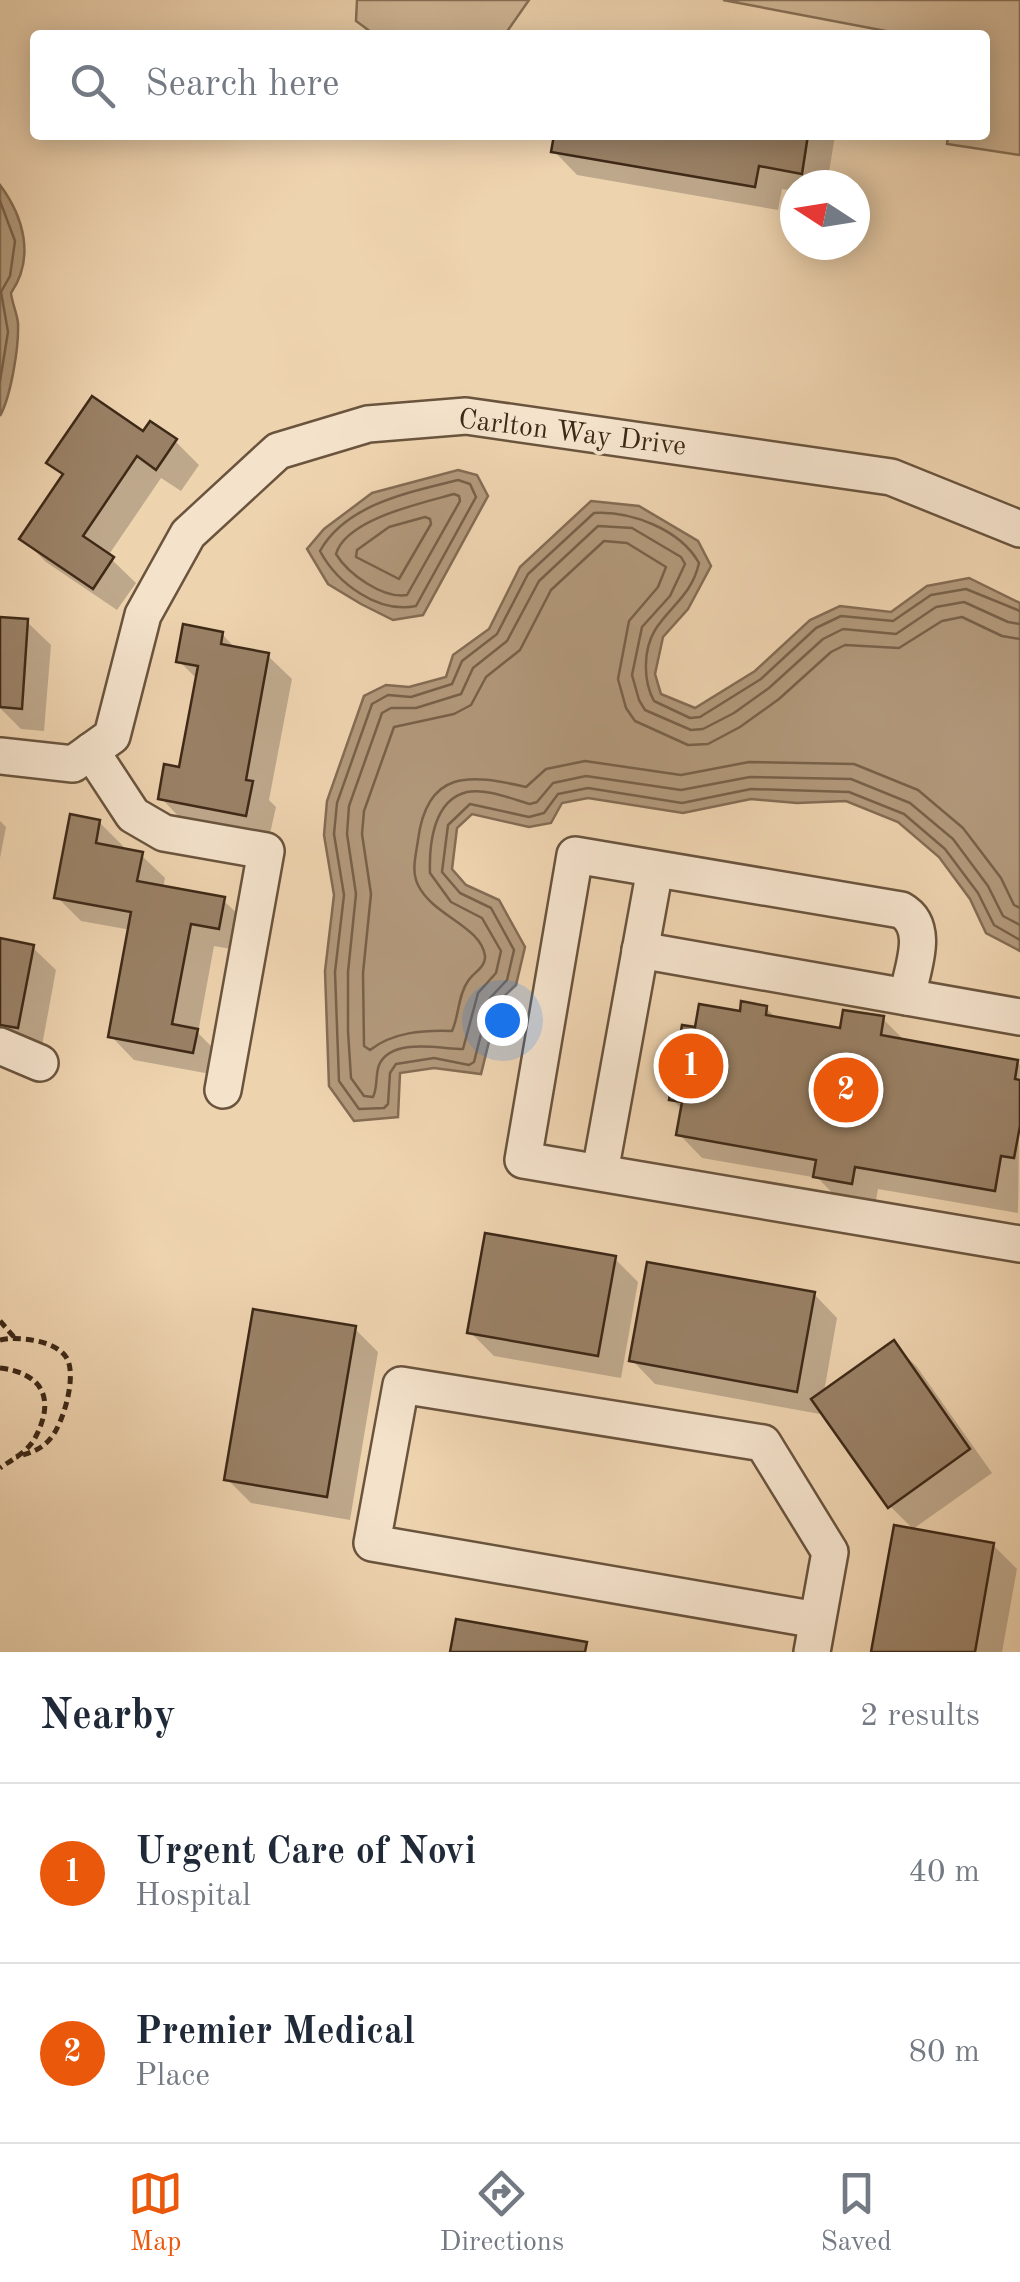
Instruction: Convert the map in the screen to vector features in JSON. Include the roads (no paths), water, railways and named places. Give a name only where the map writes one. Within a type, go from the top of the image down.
[{"type":"street","name":"Carlton Way Drive","points":[[91,751],[112,736],[143,616],[188,534],[278,451],[368,424],[466,416],[891,477],[1020,529]]},
{"type":"street","points":[[0,756],[73,764],[91,751],[132,815],[164,832],[266,850],[223,1090]]},
{"type":"street","points":[[907,997],[918,928],[911,916],[900,910],[576,855],[522,1160],[1020,1244]]},
{"type":"street","points":[[600,1172],[655,869]]},
{"type":"street","points":[[640,950],[1020,1017]]},
{"type":"street","points":[[0,1046],[40,1063]]},
{"type":"street","points":[[401,1385],[763,1444],[830,1552],[814,1636],[372,1543],[401,1385]]},
{"type":"water","points":[[0,185],[15,210],[24,252],[23,266],[11,293],[18,323],[17,345],[11,384],[0,416]]},
{"type":"water","points":[[458,470],[477,475],[488,496],[423,615],[393,620],[328,584],[307,549],[324,529],[372,493]]},
{"type":"water","points":[[591,501],[639,506],[698,541],[711,566],[688,609],[663,637],[655,674],[661,694],[695,708],[755,671],[810,620],[840,606],[891,612],[927,586],[969,578],[1020,603],[1020,951],[986,933],[970,899],[939,857],[898,822],[846,801],[797,803],[751,799],[683,813],[588,798],[562,803],[551,823],[529,827],[472,814],[457,828],[452,869],[466,885],[499,900],[525,947],[516,985],[499,1001],[481,1074],[434,1068],[400,1073],[398,1117],[354,1121],[329,1086],[325,971],[334,895],[324,835],[327,801],[364,696],[386,685],[409,687],[446,677],[453,655],[489,629],[520,567]]},
{"type":"place","name":"Urgent Care of Novi","points":[[691,1066]]},
{"type":"place","name":"Premier Medical","points":[[846,1090]]}]
